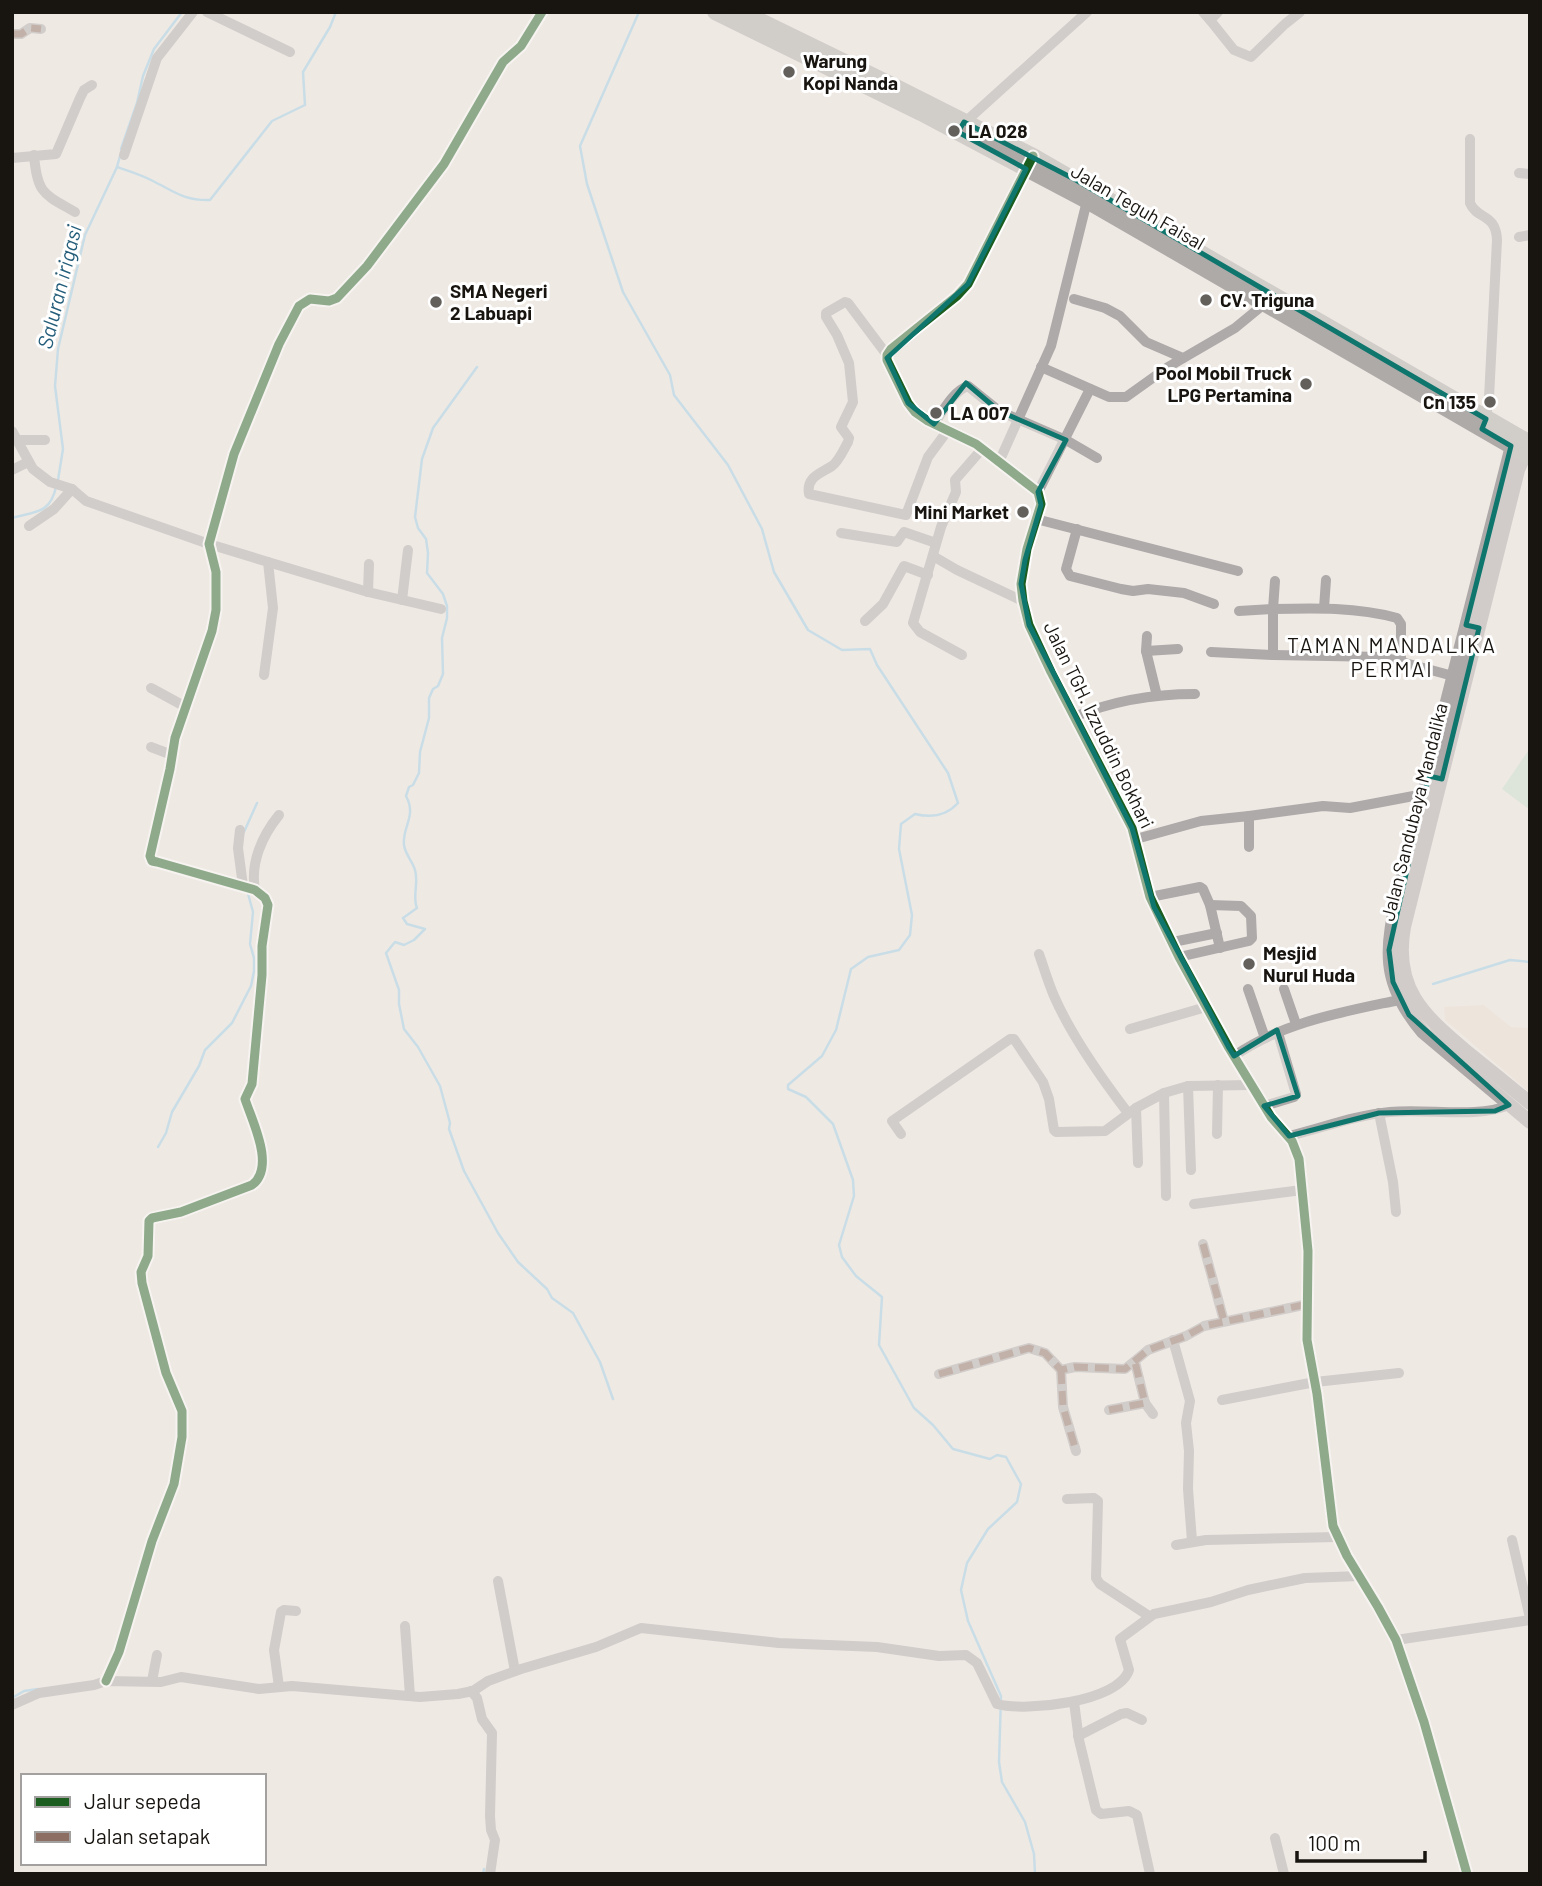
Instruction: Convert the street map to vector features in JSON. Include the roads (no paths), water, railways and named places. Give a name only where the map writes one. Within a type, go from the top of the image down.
[{"type":"highway","name":"Jalan Teguh Faisal","points":[[715,12],[961,127]]},
{"type":"highway","name":"Jalan Teguh Faisal","points":[[742,12],[1029,162],[1523,447]]},
{"type":"highway","name":"Jalan Teguh Faisal","points":[[1029,162],[1087,201],[1270,299]]},
{"type":"main road","name":"Jalan Sandubaya Mandalika","points":[[1523,447],[1435,777],[1404,927],[1402,959],[1405,980],[1418,1005],[1432,1022],[1530,1103]]},
{"type":"main road","points":[[1473,627],[1453,676],[1435,777],[1424,794],[1392,923],[1389,950],[1393,982],[1399,1000],[1423,1031],[1529,1119]]},
{"type":"street","points":[[124,155],[157,58],[193,12]]},
{"type":"street","points":[[207,12],[290,52]]},
{"type":"street","points":[[106,1681],[119,1651],[152,1541],[176,1479],[182,1437],[182,1411],[166,1373],[142,1283],[141,1272],[148,1256],[149,1221],[252,1185],[257,1181],[262,1169],[261,1148],[245,1098],[252,1084],[262,946],[268,905],[265,898],[255,890],[151,860],[184,706],[205,656],[216,610],[216,572],[209,544],[234,454],[263,380],[298,308],[310,299],[326,301],[337,298],[367,266],[444,164],[503,62],[521,46],[542,12]]},
{"type":"street","points":[[961,127],[1087,12]]},
{"type":"street","points":[[1210,15],[1234,50],[1250,57],[1256,55],[1300,12]]},
{"type":"street","points":[[12,34],[21,34],[28,28],[41,29]]},
{"type":"street","points":[[12,158],[56,154],[80,98],[92,85]]},
{"type":"street","points":[[1470,139],[1470,203],[1472,208],[1492,222],[1497,233],[1484,424]]},
{"type":"street","points":[[34,155],[40,188],[49,197],[75,212]]},
{"type":"street","points":[[887,355],[893,346],[957,296],[968,284],[1029,162]]},
{"type":"street","points":[[999,462],[1051,346],[1087,201]]},
{"type":"street","points":[[1074,299],[1105,308],[1120,316],[1146,342],[1183,358]]},
{"type":"street","points":[[1041,367],[1108,397],[1126,397],[1183,358],[1235,328],[1270,299]]},
{"type":"street","points":[[948,430],[928,457],[910,517],[807,493],[815,474],[833,465],[848,442],[849,438],[841,427],[853,402],[849,362],[826,313],[845,302],[848,303],[887,355],[889,366],[908,403],[920,416],[948,430],[982,449],[1038,492],[1090,389]]},
{"type":"street","points":[[934,424],[965,386],[999,411],[1066,440],[1097,458]]},
{"type":"street","points":[[12,431],[28,462],[43,478],[64,486],[94,505],[209,544],[368,592],[441,609]]},
{"type":"street","points":[[19,440],[46,440]]},
{"type":"street","points":[[962,655],[913,626],[944,517],[956,492],[955,481],[982,449]]},
{"type":"street","points":[[12,470],[28,462]]},
{"type":"street","points":[[29,526],[54,509],[64,486]]},
{"type":"street","name":"Jalan TGH. Izzuddin Bokhari","points":[[1038,492],[1041,504],[1024,562],[1021,584],[1023,601],[1038,646],[1125,813],[1136,839],[1150,897],[1179,957],[1251,1085],[1295,1145],[1299,1158],[1308,1251],[1307,1340],[1337,1537],[1395,1640],[1424,1722],[1467,1874]]},
{"type":"street","points":[[1036,519],[1238,571]]},
{"type":"street","points":[[1077,529],[1066,569],[1070,576],[1121,589],[1157,589],[1184,593],[1214,604]]},
{"type":"street","points":[[841,533],[897,541],[903,532],[936,543]]},
{"type":"street","points":[[402,600],[408,550]]},
{"type":"street","points":[[933,556],[1023,601]]},
{"type":"street","points":[[264,675],[273,608],[268,562]]},
{"type":"street","points":[[368,592],[369,564]]},
{"type":"street","points":[[865,621],[883,604],[904,566],[928,575]]},
{"type":"street","points":[[1324,608],[1326,579]]},
{"type":"street","points":[[1273,654],[1275,581]]},
{"type":"street","points":[[1239,611],[1324,608],[1363,611],[1397,618],[1401,624],[1401,661]]},
{"type":"street","points":[[1147,636],[1146,651],[1157,696]]},
{"type":"street","points":[[1146,651],[1178,649]]},
{"type":"street","points":[[1211,652],[1383,657],[1453,676]]},
{"type":"street","points":[[151,688],[184,706]]},
{"type":"street","points":[[1074,717],[1112,704],[1157,696],[1195,694]]},
{"type":"street","points":[[152,747],[172,755]]},
{"type":"street","points":[[1136,839],[1201,821],[1324,806],[1350,808],[1424,794]]},
{"type":"street","points":[[255,890],[253,876],[259,850],[267,830],[279,815]]},
{"type":"street","points":[[1249,816],[1250,847]]},
{"type":"street","points":[[240,830],[238,848],[243,886]]},
{"type":"street","points":[[1150,897],[1200,887],[1204,889],[1220,948]]},
{"type":"street","points":[[1179,957],[1251,940],[1252,919],[1239,905],[1210,905]]},
{"type":"street","points":[[1173,942],[1217,933]]},
{"type":"street","points":[[1039,954],[1053,995],[1101,1079],[1132,1110],[1138,1163]]},
{"type":"street","points":[[1248,989],[1265,1038]]},
{"type":"street","points":[[1284,989],[1296,1024]]},
{"type":"street","points":[[1234,1056],[1296,1024],[1399,1000]]},
{"type":"street","points":[[1130,1029],[1206,1007]]},
{"type":"street","points":[[1264,1106],[1293,1097],[1297,1092],[1278,1033]]},
{"type":"street","points":[[901,1134],[892,1121],[1010,1039],[1014,1039],[1043,1082],[1049,1098],[1055,1132],[1105,1131],[1132,1110],[1164,1093],[1188,1086],[1251,1085]]},
{"type":"street","points":[[1217,1134],[1218,1085]]},
{"type":"street","points":[[1188,1086],[1191,1170]]},
{"type":"street","points":[[1164,1093],[1166,1196]]},
{"type":"street","points":[[1289,1136],[1379,1113],[1495,1111],[1509,1105]]},
{"type":"street","points":[[1379,1113],[1393,1182],[1396,1212]]},
{"type":"street","points":[[1195,1204],[1302,1190]]},
{"type":"street","points":[[1203,1244],[1224,1321]]},
{"type":"street","points":[[1061,1370],[1074,1367],[1125,1369],[1148,1350],[1186,1336],[1204,1326],[1308,1304]]},
{"type":"street","points":[[1174,1340],[1189,1396],[1186,1423],[1192,1542]]},
{"type":"street","points":[[939,1374],[1029,1348],[1045,1353],[1061,1370],[1063,1407],[1076,1451]]},
{"type":"street","points":[[1135,1362],[1145,1403],[1153,1414]]},
{"type":"street","points":[[1222,1400],[1315,1382],[1399,1373]]},
{"type":"street","points":[[1110,1410],[1145,1403]]},
{"type":"street","points":[[1067,1499],[1094,1498],[1098,1501],[1096,1578],[1100,1584],[1149,1616]]},
{"type":"street","points":[[1176,1545],[1192,1542],[1337,1537]]},
{"type":"street","points":[[1395,1640],[1530,1619],[1512,1540]]},
{"type":"street","points":[[12,1705],[39,1693],[106,1681],[152,1681],[181,1677],[248,1688],[292,1686],[421,1697],[471,1691],[488,1681],[596,1647],[636,1629],[779,1643],[877,1647],[939,1657],[966,1655],[977,1663],[996,1702],[1005,1705],[1074,1702],[1121,1683],[1127,1676],[1129,1667],[1120,1639],[1149,1616],[1293,1580],[1360,1576]]},
{"type":"street","points":[[498,1581],[515,1671]]},
{"type":"street","points":[[279,1687],[274,1650],[281,1612],[296,1611]]},
{"type":"street","points":[[405,1626],[410,1696]]},
{"type":"street","points":[[152,1681],[157,1655]]},
{"type":"street","points":[[471,1691],[477,1698],[482,1719],[492,1733],[491,1830],[495,1840],[490,1874]]},
{"type":"street","points":[[1074,1702],[1096,1810],[1104,1814],[1131,1811],[1137,1815],[1150,1874]]},
{"type":"street","points":[[1079,1736],[1121,1714],[1127,1713],[1142,1720]]},
{"type":"street","points":[[1275,1838],[1284,1874]]},
{"type":"waterway","name":"Saluran irigasi","points":[[121,149],[154,49],[182,12]]},
{"type":"waterway","points":[[117,167],[187,197],[210,200],[272,121],[305,105],[303,72],[336,12]]},
{"type":"waterway","points":[[639,12],[580,146],[587,184],[623,292],[670,375],[674,395],[728,465],[762,529],[774,572],[808,630],[842,650],[870,649],[877,665],[948,773],[958,803],[943,813],[932,816],[915,814],[901,824],[899,849],[912,915],[910,935],[899,950],[868,957],[851,969],[836,1030],[822,1056],[788,1085],[788,1089],[806,1097],[833,1124],[853,1180],[854,1196],[839,1245],[842,1257],[856,1276],[882,1297],[879,1345],[914,1408],[953,1449],[990,1459],[997,1455],[1006,1457],[1021,1484],[1017,1502],[988,1529],[967,1563],[961,1590],[968,1621],[1001,1696],[999,1762],[1002,1782],[1025,1822],[1034,1854],[1035,1874]]},
{"type":"waterway","name":"Saluran irigasi","points":[[58,480],[63,449],[55,386],[58,349],[85,235],[120,156]]},
{"type":"waterway","points":[[477,367],[433,428],[422,459],[415,517],[418,528],[426,539],[427,573],[443,594],[447,606],[442,638],[443,674],[429,698],[429,718],[420,752],[419,773],[406,796],[410,816],[404,845],[416,875],[417,908],[403,918],[407,924],[425,929],[404,945],[395,942],[386,953],[399,990],[404,1029],[418,1047],[440,1086],[450,1123],[449,1129],[464,1171],[498,1233],[518,1262],[547,1289],[552,1298],[573,1313],[600,1362],[613,1399]]},
{"type":"waterway","name":"Saluran irigasi","points":[[12,518],[46,507],[56,487]]},
{"type":"waterway","points":[[244,832],[257,803]]},
{"type":"waterway","points":[[158,1147],[166,1133],[172,1112],[199,1066],[205,1050],[232,1023],[251,986],[254,971],[250,944],[253,912],[247,890]]},
{"type":"waterway","points":[[1433,984],[1510,960],[1530,962]]},
{"type":"waterway","points":[[12,1698],[24,1691],[38,1689]]},
{"type":"waterway","points":[[483,1874],[484,1869]]},
{"type":"place","name":"Warung Kopi Nanda","points":[[789,72]]},
{"type":"place","name":"LA 028","points":[[954,131]]},
{"type":"place","name":"CV. Triguna","points":[[1206,300]]},
{"type":"place","name":"SMA Negeri 2 Labuapi","points":[[436,302]]},
{"type":"place","name":"Pool Mobil Truck LPG Pertamina","points":[[1306,384]]},
{"type":"place","name":"Cn 135","points":[[1490,402]]},
{"type":"place","name":"LA 007","points":[[936,413]]},
{"type":"place","name":"Mini Market","points":[[1023,512]]},
{"type":"place","name":"Mesjid Nurul Huda","points":[[1249,964]]},
{"type":"district","name":"TAMAN MANDALIKA PERMAI","points":[[1392,658]]}]
